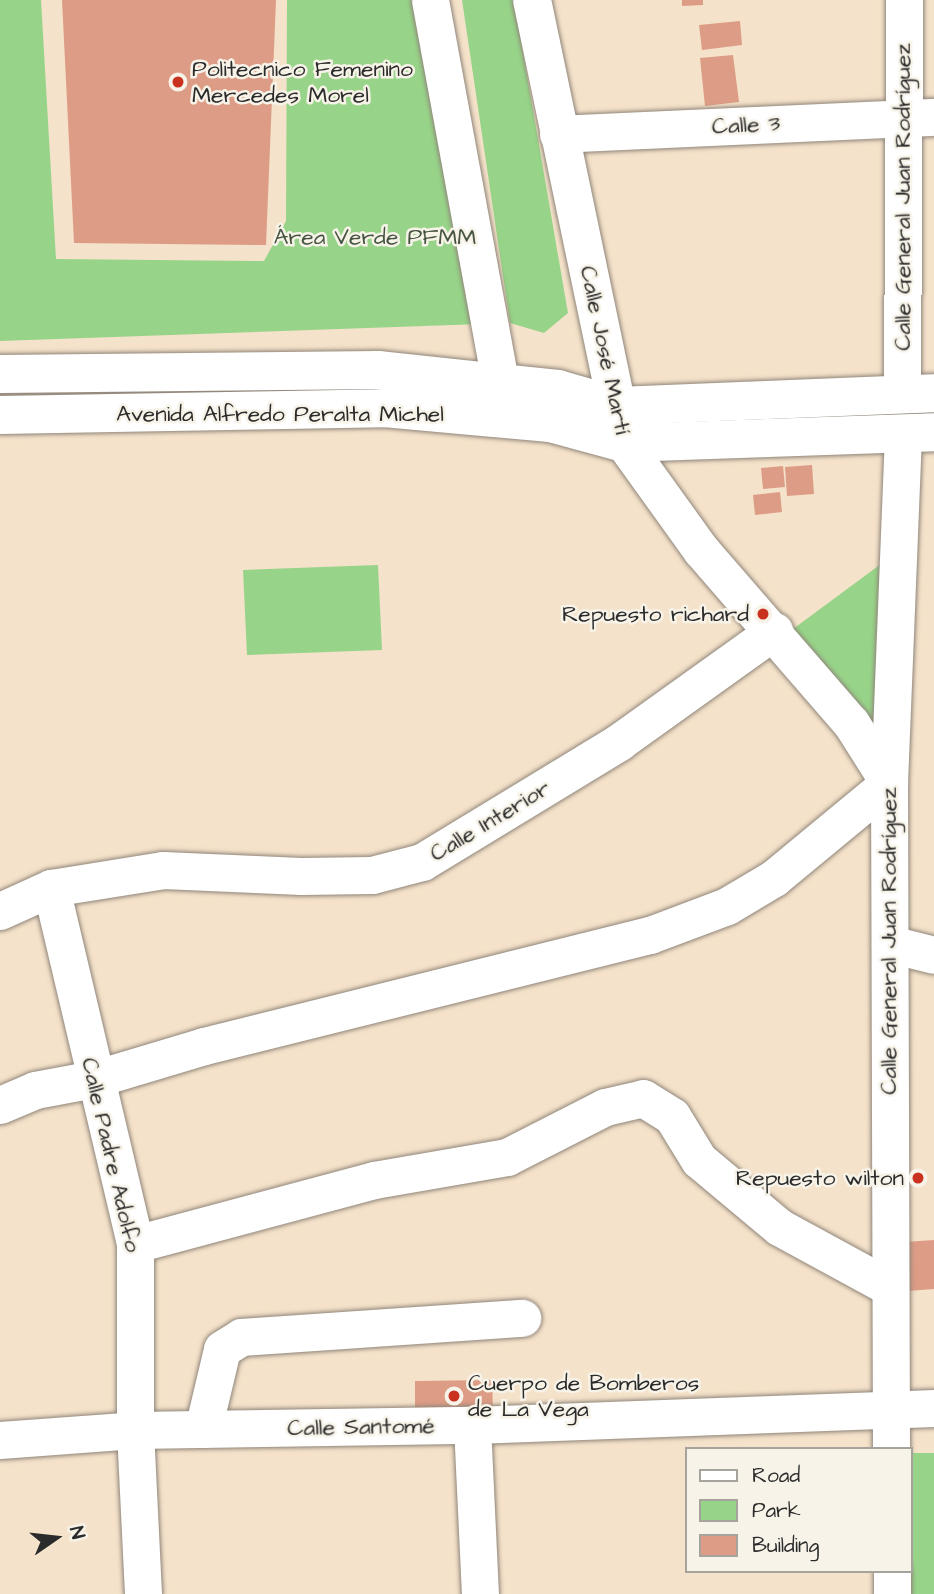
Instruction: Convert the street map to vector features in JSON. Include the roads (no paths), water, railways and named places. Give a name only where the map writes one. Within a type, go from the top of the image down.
[{"type":"main road","name":"Calle José Martí","points":[[532,0],[624,443]]},
{"type":"main road","name":"Avenida Alfredo Peralta Michel","points":[[0,374],[378,370],[558,389],[617,406],[918,394]]},
{"type":"main road","name":"Avenida Alfredo Peralta Michel","points":[[0,415],[384,408],[528,420],[624,443],[918,432]]},
{"type":"street","points":[[430,0],[500,382]]},
{"type":"street","name":"Calle General Juan Rodríguez","points":[[904,0],[920,117],[918,394]]},
{"type":"street","name":"Calle 3","points":[[558,134],[920,117]]},
{"type":"street","name":"Calle General Juan Rodríguez","points":[[891,1447],[889,783],[918,432]]},
{"type":"street","name":"Calle José Martí","points":[[624,443],[701,550],[851,723],[889,783]]},
{"type":"street","name":"Calle Interior","points":[[0,911],[51,888],[163,870],[348,875],[422,862],[619,742],[774,631]]},
{"type":"street","points":[[0,1105],[34,1090],[94,1079],[204,1045],[662,930],[727,906],[774,878],[889,783]]},
{"type":"street","name":"Calle Padre Adolfo","points":[[51,888],[135,1244],[135,1430],[143,1594]]},
{"type":"street","points":[[890,944],[934,955]]},
{"type":"street","points":[[135,1244],[374,1180],[507,1157],[605,1107],[643,1098],[672,1116],[699,1160],[779,1227],[889,1287]]},
{"type":"street","points":[[203,1429],[222,1349],[241,1337],[522,1318]]},
{"type":"street","name":"Calle Santomé","points":[[0,1440],[135,1430],[472,1425],[891,1407],[934,1408]]},
{"type":"street","points":[[472,1425],[480,1594]]},
{"type":"street","points":[[892,1573],[892,1594]]},
{"type":"place","name":"Politecnico Femenino Mercedes Morel","points":[[178,82]]},
{"type":"place","name":"Repuesto richard","points":[[763,614]]},
{"type":"place","name":"Repuesto wilton","points":[[918,1178]]},
{"type":"place","name":"Cuerpo de Bomberos de La Vega","points":[[454,1396]]},
{"type":"park label","name":"Área Verde PFMM","points":[[375,237]]}]
